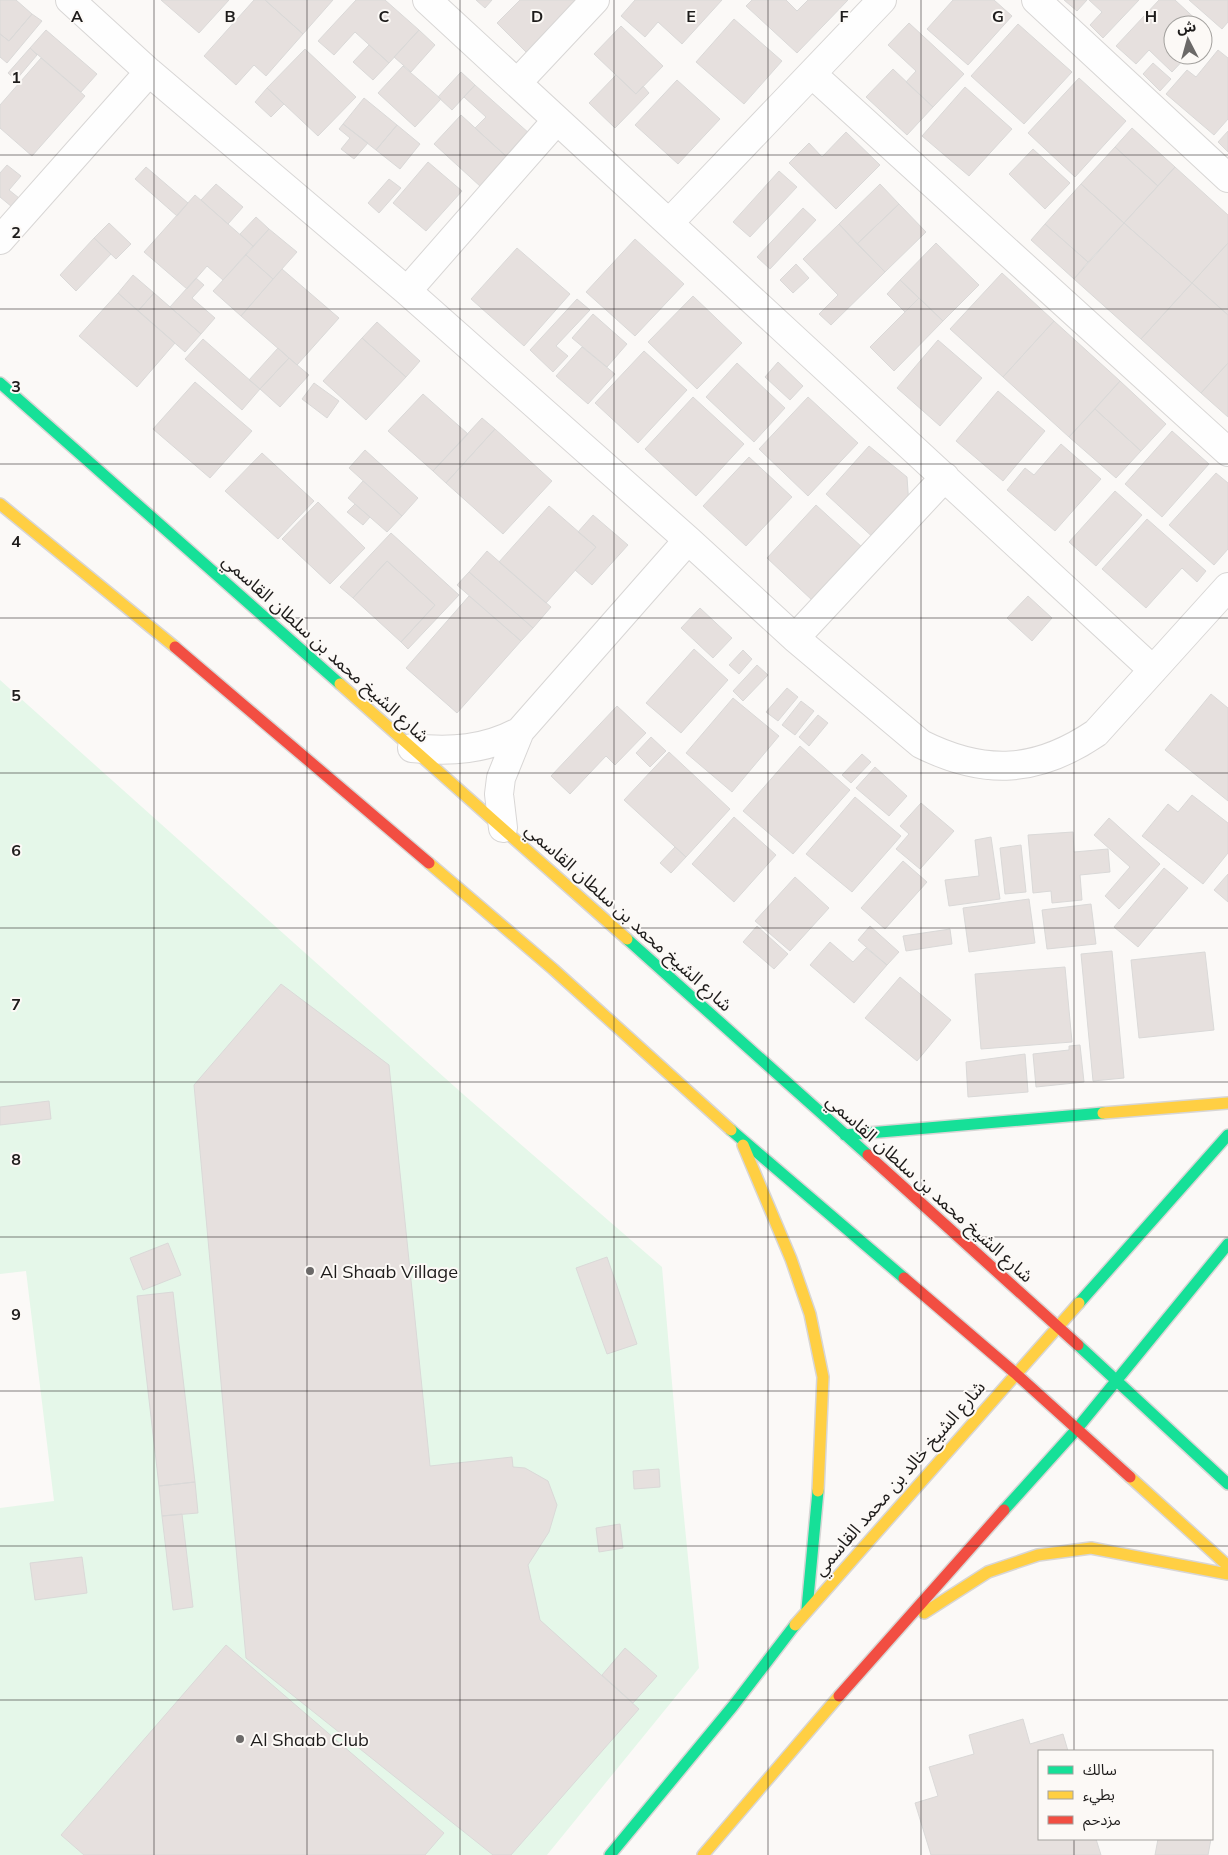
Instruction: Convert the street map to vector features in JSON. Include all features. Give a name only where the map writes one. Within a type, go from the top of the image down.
[{"type":"main road","name":"شارع الشيخ محمد بن سلطان القاسمي","points":[[0,383],[503,828],[1057,1326],[1228,1484]]},
{"type":"main road","points":[[0,504],[188,658],[553,969],[740,1139],[1015,1373],[1228,1566]]},
{"type":"main road","points":[[845,1135],[1228,1102]]},
{"type":"main road","name":"شارع الشيخ خالد بن محمد القاسمي","points":[[610,1855],[733,1706],[807,1608],[1228,1134]]},
{"type":"main road","points":[[740,1139],[810,1314],[823,1377],[821,1462],[807,1608]]},
{"type":"main road","points":[[703,1855],[893,1633],[1076,1430],[1228,1244]]},
{"type":"main road","points":[[893,1633],[988,1572],[1038,1555],[1091,1548],[1154,1558],[1228,1574]]},
{"type":"street","points":[[70,0],[149,72],[407,291],[688,540],[795,638],[921,744],[945,756],[971,764],[998,767],[1025,765],[1042,761],[1074,748],[1096,733],[1228,587]]},
{"type":"street","points":[[427,0],[1153,670]]},
{"type":"street","points":[[518,84],[594,0]]},
{"type":"street","points":[[669,223],[882,0]]},
{"type":"street","points":[[1036,0],[1228,178]]},
{"type":"street","points":[[0,240],[149,72]]},
{"type":"street","points":[[812,74],[1228,452]]},
{"type":"street","points":[[407,291],[557,120]]},
{"type":"street","points":[[795,638],[945,477]]},
{"type":"street","points":[[412,748],[468,749],[504,740],[520,731],[688,540]]},
{"type":"street","points":[[503,828],[499,794],[501,778],[520,731]]},
{"type":"green space","points":[[0,680],[464,1095],[662,1267],[699,1668],[547,1855],[0,1855],[0,1508],[54,1501],[26,1271],[0,1274]]},
{"type":"building","points":[[0,0],[16,0],[32,14],[9,41],[0,34]]},
{"type":"building","points":[[161,0],[229,0],[199,33]]},
{"type":"building","points":[[254,0],[265,0],[303,34],[266,76],[254,65],[236,85],[204,56]]},
{"type":"building","points":[[265,0],[333,0],[303,34]]},
{"type":"building","points":[[356,0],[385,0],[419,30],[389,63],[355,32],[334,55],[318,41]]},
{"type":"building","points":[[476,0],[492,0],[485,8]]},
{"type":"building","points":[[520,0],[577,0],[526,52],[497,23]]},
{"type":"building","points":[[635,0],[722,0],[682,44],[658,22],[645,37],[621,16]]},
{"type":"building","points":[[752,0],[786,0],[797,11],[808,0],[848,0],[797,53],[746,6]]},
{"type":"building","points":[[953,0],[994,0],[1012,16],[968,65],[927,29]]},
{"type":"building","points":[[1064,0],[1087,0],[1077,11]]},
{"type":"building","points":[[1089,0],[1139,0],[1103,38],[1090,25],[1102,12]]},
{"type":"building","points":[[1159,0],[1175,0],[1191,15],[1163,15],[1163,63],[1149,50],[1136,64],[1116,46]]},
{"type":"building","points":[[1189,0],[1228,0],[1228,22],[1222,29],[1213,21],[1213,15],[1206,15]]},
{"type":"building","points":[[32,14],[42,21],[7,63],[0,57],[0,34],[9,41]]},
{"type":"building","points":[[734,19],[782,61],[744,104],[696,62]]},
{"type":"building","points":[[909,23],[964,74],[933,107],[906,82],[916,71],[888,45]]},
{"type":"building","points":[[1018,24],[1072,72],[1024,124],[971,76]]},
{"type":"building","points":[[621,26],[663,66],[636,94],[594,54]]},
{"type":"building","points":[[46,30],[97,74],[81,92],[30,48]]},
{"type":"building","points":[[419,30],[435,45],[411,72],[394,57]]},
{"type":"building","points":[[369,45],[389,63],[373,80],[353,62]]},
{"type":"building","points":[[30,48],[37,55],[16,80],[8,73]]},
{"type":"building","points":[[305,49],[356,97],[318,136],[267,88]]},
{"type":"building","points":[[1218,50],[1228,58],[1228,119],[1214,135],[1166,94],[1187,70],[1196,77],[1206,65],[1213,65],[1213,56]]},
{"type":"building","points":[[41,58],[85,96],[32,156],[0,128],[0,105]]},
{"type":"building","points":[[1153,63],[1171,79],[1160,91],[1143,74]]},
{"type":"building","points":[[1165,65],[1179,65],[1172,72]]},
{"type":"building","points":[[403,66],[441,99],[415,127],[378,93]]},
{"type":"building","points":[[893,69],[933,107],[907,135],[866,97]]},
{"type":"building","points":[[461,72],[475,85],[452,110],[438,97]]},
{"type":"building","points":[[616,75],[636,94],[643,86],[649,93],[615,128],[589,103]]},
{"type":"building","points":[[1079,78],[1126,121],[1075,177],[1028,133]]},
{"type":"building","points":[[677,80],[720,119],[678,164],[635,125]]},
{"type":"building","points":[[475,85],[530,134],[508,158],[475,128],[486,117],[464,97]]},
{"type":"building","points":[[965,87],[1012,129],[969,176],[922,136]]},
{"type":"building","points":[[267,88],[284,104],[271,117],[255,102]]},
{"type":"building","points":[[364,98],[397,125],[376,150],[343,124]]},
{"type":"building","points":[[461,115],[508,158],[481,187],[434,144]]},
{"type":"building","points":[[343,124],[368,143],[354,159],[341,149],[350,138],[339,129]]},
{"type":"building","points":[[397,125],[420,144],[400,169],[376,150]]},
{"type":"building","points":[[1132,128],[1175,167],[1158,186],[1115,147]]},
{"type":"building","points":[[1228,131],[1228,152],[1218,142]]},
{"type":"building","points":[[846,132],[880,165],[836,209],[789,163],[809,143],[822,157]]},
{"type":"building","points":[[1115,147],[1158,186],[1124,223],[1081,184]]},
{"type":"building","points":[[1033,149],[1070,183],[1045,209],[1009,174]]},
{"type":"building","points":[[428,162],[462,191],[426,231],[393,203]]},
{"type":"building","points":[[7,165],[21,176],[9,190],[19,198],[12,207],[0,197],[0,173]]},
{"type":"building","points":[[146,167],[188,203],[177,216],[135,179]]},
{"type":"building","points":[[1175,167],[1228,215],[1228,243],[1192,283],[1124,223]]},
{"type":"building","points":[[779,171],[797,187],[750,237],[733,222]]},
{"type":"building","points":[[389,179],[401,188],[379,213],[368,203]]},
{"type":"building","points":[[216,184],[243,207],[228,224],[201,200]]},
{"type":"building","points":[[880,184],[899,204],[857,244],[839,224]]},
{"type":"building","points":[[1081,184],[1124,223],[1088,262],[1045,224]]},
{"type":"building","points":[[195,195],[253,246],[223,280],[207,266],[187,289],[144,252]]},
{"type":"building","points":[[899,204],[926,232],[885,272],[857,244]]},
{"type":"building","points":[[803,208],[816,220],[770,269],[757,257]]},
{"type":"building","points":[[256,217],[269,229],[253,246],[240,234]]},
{"type":"building","points":[[109,223],[131,244],[116,259],[94,238]]},
{"type":"building","points":[[1124,223],[1192,283],[1141,339],[1074,279]]},
{"type":"building","points":[[839,224],[885,272],[831,325],[819,314],[838,295],[803,259]]},
{"type":"building","points":[[1045,224],[1088,262],[1074,279],[1031,240]]},
{"type":"building","points":[[269,229],[297,252],[273,279],[246,255]]},
{"type":"building","points":[[94,238],[111,254],[76,291],[60,275]]},
{"type":"building","points":[[635,239],[684,284],[635,336],[586,292]]},
{"type":"building","points":[[936,243],[979,285],[943,321],[900,280]]},
{"type":"building","points":[[1228,243],[1228,315],[1192,283]]},
{"type":"building","points":[[517,248],[570,294],[524,346],[471,299]]},
{"type":"building","points":[[246,255],[273,279],[241,316],[213,291]]},
{"type":"building","points":[[796,264],[809,278],[793,293],[780,280]]},
{"type":"building","points":[[282,269],[339,318],[297,365],[241,316]]},
{"type":"building","points":[[1002,273],[1054,321],[1003,377],[950,329]]},
{"type":"building","points":[[133,275],[154,293],[138,311],[118,293]]},
{"type":"building","points":[[196,278],[204,285],[192,298],[215,318],[201,334],[170,307]]},
{"type":"building","points":[[900,280],[919,298],[905,312],[887,294]]},
{"type":"building","points":[[1192,283],[1228,315],[1228,363],[1201,393],[1141,339]]},
{"type":"building","points":[[118,293],[175,343],[137,387],[79,336]]},
{"type":"building","points":[[154,293],[201,334],[185,352],[138,311]]},
{"type":"building","points":[[693,296],[742,343],[697,389],[648,342]]},
{"type":"building","points":[[919,298],[943,321],[894,371],[870,347]]},
{"type":"building","points":[[577,299],[590,310],[556,346],[568,356],[553,372],[530,350]]},
{"type":"building","points":[[593,314],[627,344],[607,367],[572,338]]},
{"type":"building","points":[[1054,321],[1120,381],[1069,437],[1003,377]]},
{"type":"building","points":[[377,322],[420,361],[406,377],[362,338]]},
{"type":"building","points":[[362,338],[406,377],[366,420],[323,381]]},
{"type":"building","points":[[203,339],[260,389],[242,410],[185,359]]},
{"type":"building","points":[[938,340],[982,378],[940,426],[897,388]]},
{"type":"building","points":[[582,347],[615,374],[588,404],[556,376]]},
{"type":"building","points":[[278,348],[289,358],[260,389],[249,380]]},
{"type":"building","points":[[644,351],[687,390],[638,443],[595,403]]},
{"type":"building","points":[[289,358],[309,375],[280,407],[260,389]]},
{"type":"building","points":[[778,362],[803,386],[790,400],[765,377]]},
{"type":"building","points":[[737,363],[785,408],[754,442],[706,397]]},
{"type":"building","points":[[1228,363],[1228,417],[1201,393]]},
{"type":"building","points":[[1120,381],[1166,424],[1141,451],[1095,409]]},
{"type":"building","points":[[195,382],[252,431],[210,478],[153,429]]},
{"type":"building","points":[[314,383],[339,401],[327,418],[302,399]]},
{"type":"building","points":[[998,391],[1045,431],[1003,481],[956,441]]},
{"type":"building","points":[[423,394],[468,434],[433,471],[388,431]]},
{"type":"building","points":[[693,397],[744,444],[696,496],[645,449]]},
{"type":"building","points":[[808,397],[858,443],[808,496],[759,449]]},
{"type":"building","points":[[1095,409],[1141,451],[1116,478],[1069,437]]},
{"type":"building","points":[[482,418],[495,429],[446,483],[433,471]]},
{"type":"building","points":[[495,429],[552,481],[503,534],[446,483]]},
{"type":"building","points":[[1172,431],[1209,464],[1162,517],[1125,484]]},
{"type":"building","points":[[1061,444],[1101,479],[1055,531],[1007,490],[1025,468],[1034,475]]},
{"type":"building","points":[[869,446],[907,477],[909,506],[877,541],[826,494]]},
{"type":"building","points":[[365,450],[418,498],[402,516],[349,468]]},
{"type":"building","points":[[262,453],[314,501],[278,539],[225,491]]},
{"type":"building","points":[[749,457],[792,497],[746,546],[703,506]]},
{"type":"building","points":[[1216,473],[1228,483],[1228,549],[1214,565],[1169,525]]},
{"type":"building","points":[[363,481],[402,516],[387,532],[348,498]]},
{"type":"building","points":[[1115,491],[1142,515],[1096,566],[1069,542]]},
{"type":"building","points":[[318,502],[365,548],[330,584],[282,539]]},
{"type":"building","points":[[355,504],[370,517],[363,525],[347,512]]},
{"type":"building","points":[[816,505],[863,548],[813,601],[767,558]]},
{"type":"building","points":[[549,506],[596,547],[546,603],[499,562]]},
{"type":"building","points":[[593,515],[628,545],[592,585],[575,570],[596,547],[578,532]]},
{"type":"building","points":[[1147,519],[1206,571],[1197,582],[1182,568],[1146,608],[1102,569]]},
{"type":"building","points":[[391,533],[459,595],[408,649],[401,642],[435,605],[387,561],[353,598],[340,587]]},
{"type":"building","points":[[487,551],[551,607],[533,628],[469,572]]},
{"type":"building","points":[[387,561],[435,605],[401,642],[353,598]]},
{"type":"building","points":[[469,572],[533,628],[521,641],[457,585]]},
{"type":"building","points":[[469,596],[521,641],[457,713],[406,668]]},
{"type":"building","points":[[1028,596],[1052,618],[1032,641],[1007,618]]},
{"type":"building","points":[[700,608],[732,638],[713,658],[681,628]]},
{"type":"building","points":[[694,649],[728,680],[681,733],[646,703]]},
{"type":"building","points":[[743,650],[752,659],[739,674],[729,665]]},
{"type":"building","points":[[757,665],[768,675],[743,701],[733,691]]},
{"type":"building","points":[[787,688],[798,697],[778,721],[766,712]]},
{"type":"building","points":[[1211,694],[1228,708],[1228,801],[1165,750]]},
{"type":"building","points":[[733,698],[779,736],[732,792],[686,753]]},
{"type":"building","points":[[801,701],[814,711],[795,735],[782,725]]},
{"type":"building","points":[[617,706],[646,733],[615,765],[606,756],[570,794],[551,776]]},
{"type":"building","points":[[818,715],[828,723],[809,746],[799,737]]},
{"type":"building","points":[[651,737],[666,751],[650,767],[636,753]]},
{"type":"building","points":[[800,746],[850,790],[793,854],[743,811]]},
{"type":"building","points":[[669,752],[730,809],[686,857],[624,800]]},
{"type":"building","points":[[862,754],[871,762],[851,783],[842,775]]},
{"type":"building","points":[[875,767],[907,796],[889,816],[856,788]]},
{"type":"building","points":[[1192,795],[1228,823],[1228,853],[1203,884],[1142,836],[1168,804],[1178,812]]},
{"type":"building","points":[[855,797],[901,836],[852,892],[806,854]]},
{"type":"building","points":[[921,803],[954,831],[920,869],[896,849],[909,834],[900,826]]},
{"type":"building","points":[[734,817],[776,855],[734,902],[692,864]]},
{"type":"building","points":[[1109,818],[1160,864],[1119,909],[1105,896],[1130,867],[1094,835]]},
{"type":"building","points":[[1073,832],[1074,852],[1108,849],[1110,872],[1080,875],[1082,900],[1052,903],[1051,891],[1033,893],[1028,835]]},
{"type":"building","points":[[991,837],[1000,899],[949,906],[945,880],[979,876],[975,840]]},
{"type":"building","points":[[1021,845],[1026,892],[1005,894],[1000,848]]},
{"type":"building","points":[[675,847],[686,857],[671,873],[660,863]]},
{"type":"building","points":[[903,861],[927,882],[885,929],[861,908]]},
{"type":"building","points":[[1164,868],[1188,888],[1138,947],[1114,927]]},
{"type":"building","points":[[1228,874],[1228,902],[1214,890]]},
{"type":"building","points":[[795,877],[829,908],[790,951],[755,921]]},
{"type":"building","points":[[1029,899],[1035,943],[969,952],[963,908]]},
{"type":"building","points":[[1091,904],[1096,944],[1047,949],[1042,910]]},
{"type":"building","points":[[757,926],[788,954],[774,969],[743,942]]},
{"type":"building","points":[[870,926],[899,952],[887,965],[858,940]]},
{"type":"building","points":[[950,929],[952,944],[906,951],[903,936]]},
{"type":"building","points":[[830,942],[853,962],[866,948],[887,965],[854,1003],[810,965]]},
{"type":"building","points":[[1112,951],[1124,1078],[1093,1081],[1081,954]]},
{"type":"building","points":[[1205,952],[1214,1030],[1139,1038],[1131,960]]},
{"type":"building","points":[[1065,967],[1072,1042],[981,1049],[975,974]]},
{"type":"building","points":[[900,977],[951,1020],[917,1061],[865,1018]]},
{"type":"building","name":"Al Shaab Village","points":[[281,984],[389,1065],[430,1466],[512,1457],[513,1467],[525,1468],[548,1481],[557,1505],[549,1532],[528,1565],[540,1620],[639,1709],[511,1855],[493,1855],[246,1658],[194,1085]]},
{"type":"building","points":[[1080,1045],[1084,1082],[1036,1087],[1033,1054],[1069,1050],[1069,1046]]},
{"type":"building","points":[[1025,1054],[1028,1092],[968,1097],[966,1062]]},
{"type":"building","points":[[49,1101],[51,1119],[0,1125],[0,1107]]},
{"type":"building","points":[[168,1243],[181,1275],[143,1290],[130,1258]]},
{"type":"building","points":[[607,1257],[637,1344],[607,1354],[576,1268]]},
{"type":"building","points":[[173,1292],[195,1482],[159,1486],[137,1296]]},
{"type":"building","points":[[659,1469],[660,1487],[634,1489],[633,1471]]},
{"type":"building","points":[[195,1482],[198,1513],[162,1516],[159,1486]]},
{"type":"building","points":[[182,1514],[193,1607],[173,1610],[162,1516]]},
{"type":"building","points":[[620,1524],[623,1548],[599,1552],[596,1528]]},
{"type":"building","points":[[82,1557],[87,1593],[35,1600],[30,1563]]},
{"type":"building","name":"Al Shaab Club","points":[[226,1645],[444,1833],[425,1855],[84,1855],[61,1835]]},
{"type":"building","points":[[625,1648],[657,1676],[633,1703],[602,1675]]},
{"type":"building","points":[[1023,1719],[1030,1744],[1063,1734],[1068,1750],[1038,1750],[1038,1840],[1096,1840],[1101,1855],[931,1855],[915,1803],[938,1796],[929,1767],[974,1754],[969,1735]]},
{"type":"building","points":[[1158,1840],[1211,1840],[1208,1855],[1155,1855]]},
{"type":"traffic: fast","points":[[0,383],[340,684]]},
{"type":"traffic: fast","points":[[627,939],[868,1155]]},
{"type":"traffic: fast","points":[[845,1135],[1103,1113]]},
{"type":"traffic: fast","points":[[731,1130],[904,1278]]},
{"type":"traffic: fast","points":[[1079,1303],[1228,1135]]},
{"type":"traffic: fast","points":[[1004,1510],[1076,1430],[1228,1244]]},
{"type":"traffic: fast","points":[[1078,1345],[1228,1484]]},
{"type":"traffic: fast","points":[[807,1609],[818,1491]]},
{"type":"traffic: fast","points":[[610,1855],[733,1706],[795,1625]]},
{"type":"traffic: slow","points":[[0,504],[175,647]]},
{"type":"traffic: slow","points":[[340,684],[627,939]]},
{"type":"traffic: slow","points":[[429,863],[553,969],[731,1130]]},
{"type":"traffic: slow","points":[[1103,1113],[1228,1103]]},
{"type":"traffic: slow","points":[[743,1145],[791,1259],[810,1314],[823,1377],[818,1491]]},
{"type":"traffic: slow","points":[[795,1625],[1079,1303]]},
{"type":"traffic: slow","points":[[1130,1477],[1228,1566]]},
{"type":"traffic: slow","points":[[924,1613],[988,1572],[1038,1555],[1091,1548],[1228,1574]]},
{"type":"traffic: slow","points":[[703,1855],[839,1696]]},
{"type":"traffic: jam","points":[[175,647],[429,863]]},
{"type":"traffic: jam","points":[[868,1155],[1078,1345]]},
{"type":"traffic: jam","points":[[904,1278],[1015,1373],[1130,1477]]},
{"type":"traffic: jam","points":[[839,1696],[1004,1510]]},
{"type":"place","name":"Al Shaab Village","points":[[310,1271]]},
{"type":"place","name":"Al Shaab Club","points":[[240,1739]]}]
